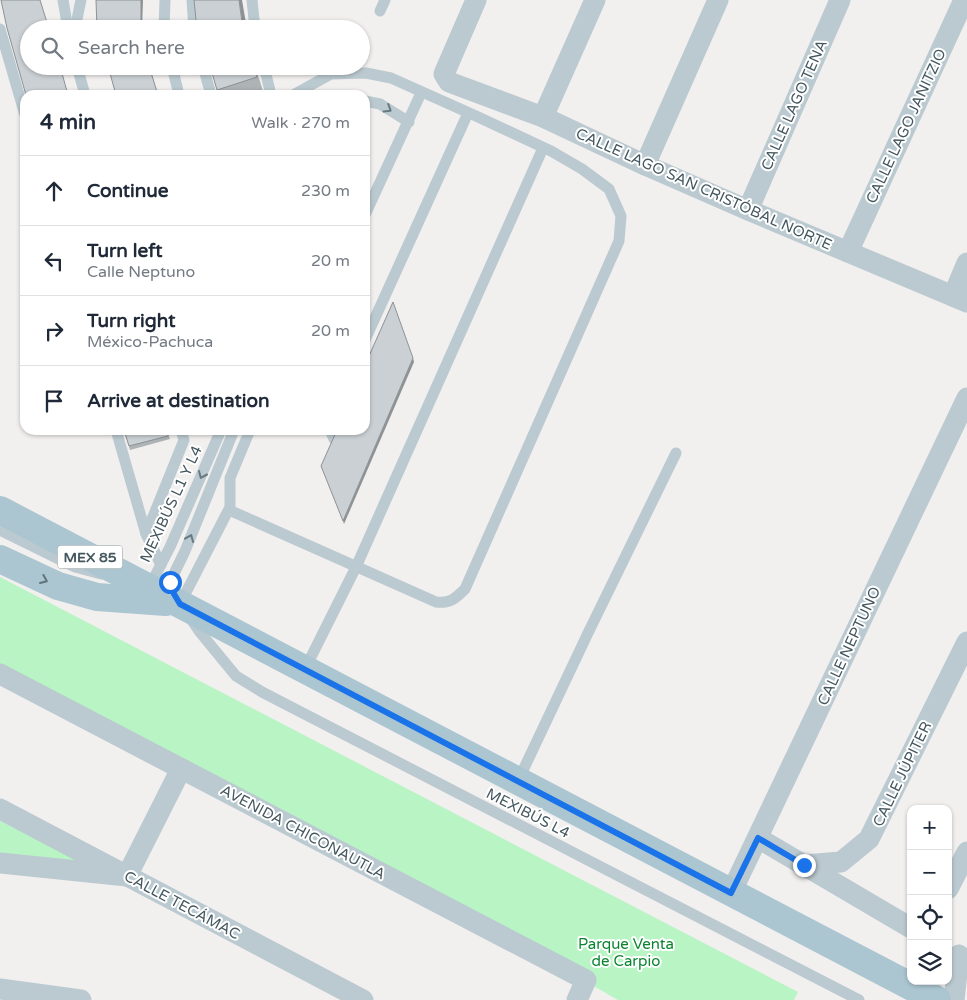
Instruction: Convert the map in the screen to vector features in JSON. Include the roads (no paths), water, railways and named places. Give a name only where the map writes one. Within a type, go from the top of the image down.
[{"type":"main road","name":"MEX 85","points":[[0,510],[122,573],[165,586],[305,670],[937,1000]]},
{"type":"main road","name":"MEX 85","points":[[0,559],[58,586],[97,596],[165,586]]},
{"type":"street","name":"CALLE LAGO SAN CRISTÓBAL NORTE","points":[[476,0],[444,74],[449,82],[543,117],[645,165],[748,210],[960,299]]},
{"type":"street","points":[[543,117],[595,0]]},
{"type":"street","points":[[645,165],[718,0]]},
{"type":"street","name":"CALLE LAGO TENA","points":[[748,210],[840,0]]},
{"type":"street","name":"CALLE LAGO JANITZIO","points":[[848,252],[964,0]]},
{"type":"street","points":[[960,299],[967,263]]},
{"type":"street","name":"CALLE NEPTUNO","points":[[731,893],[967,398]]},
{"type":"street","name":"CALLE JÚPITER","points":[[804,865],[841,862],[869,839],[967,642]]},
{"type":"street","name":"AVENIDA CHICONAUTLA","points":[[0,674],[586,980],[576,1000]]},
{"type":"street","points":[[0,863],[127,876],[181,769]]},
{"type":"street","name":"CALLE TECÁMAC","points":[[0,809],[363,1000]]},
{"type":"street","points":[[758,838],[907,926]]},
{"type":"street","points":[[952,881],[967,852]]},
{"type":"street","points":[[954,1000],[958,954]]},
{"type":"street","points":[[0,989],[82,1000]]},
{"type":"lane","points":[[63,0],[66,20]]},
{"type":"lane","points":[[77,20],[81,0]]},
{"type":"lane","points":[[164,20],[165,0]]},
{"type":"lane","points":[[192,0],[193,20]]},
{"type":"lane","points":[[252,0],[254,20]]},
{"type":"lane","points":[[0,29],[20,98]]},
{"type":"lane","points":[[229,510],[436,602],[445,603],[454,600],[466,589],[619,241],[621,216],[609,189],[582,169],[543,148],[391,78],[370,74]]},
{"type":"lane","points":[[79,75],[84,90]]},
{"type":"lane","points":[[174,75],[178,90]]},
{"type":"lane","points":[[205,75],[209,90]]},
{"type":"lane","points":[[266,75],[270,90]]},
{"type":"lane","points":[[302,90],[329,75]]},
{"type":"lane","points":[[370,204],[421,93]]},
{"type":"lane","points":[[370,102],[380,104],[409,122]]},
{"type":"lane","points":[[370,329],[468,113]]},
{"type":"lane","points":[[305,670],[356,567],[543,148]]},
{"type":"lane","points":[[117,435],[146,534],[165,586]]},
{"type":"lane","points":[[146,534],[184,435]]},
{"type":"lane","name":"MEXIBÚS L1 Y L4","points":[[165,586],[220,435]]},
{"type":"lane","name":"MEXIBÚS L1 Y L4","points":[[165,586],[185,551],[232,435]]},
{"type":"lane","points":[[165,586],[229,510],[230,478],[248,435]]},
{"type":"lane","points":[[518,781],[676,453]]},
{"type":"lane","name":"MEXIBÚS L1 Y L4","points":[[0,518],[76,557],[122,573]]},
{"type":"lane","points":[[0,530],[75,567],[165,586]]},
{"type":"lane","name":"MEXIBÚS L4","points":[[165,586],[236,676],[262,692],[859,1000]]},
{"type":"park label","name":"Parque Venta de Carpio","points":[[626,952]]}]
